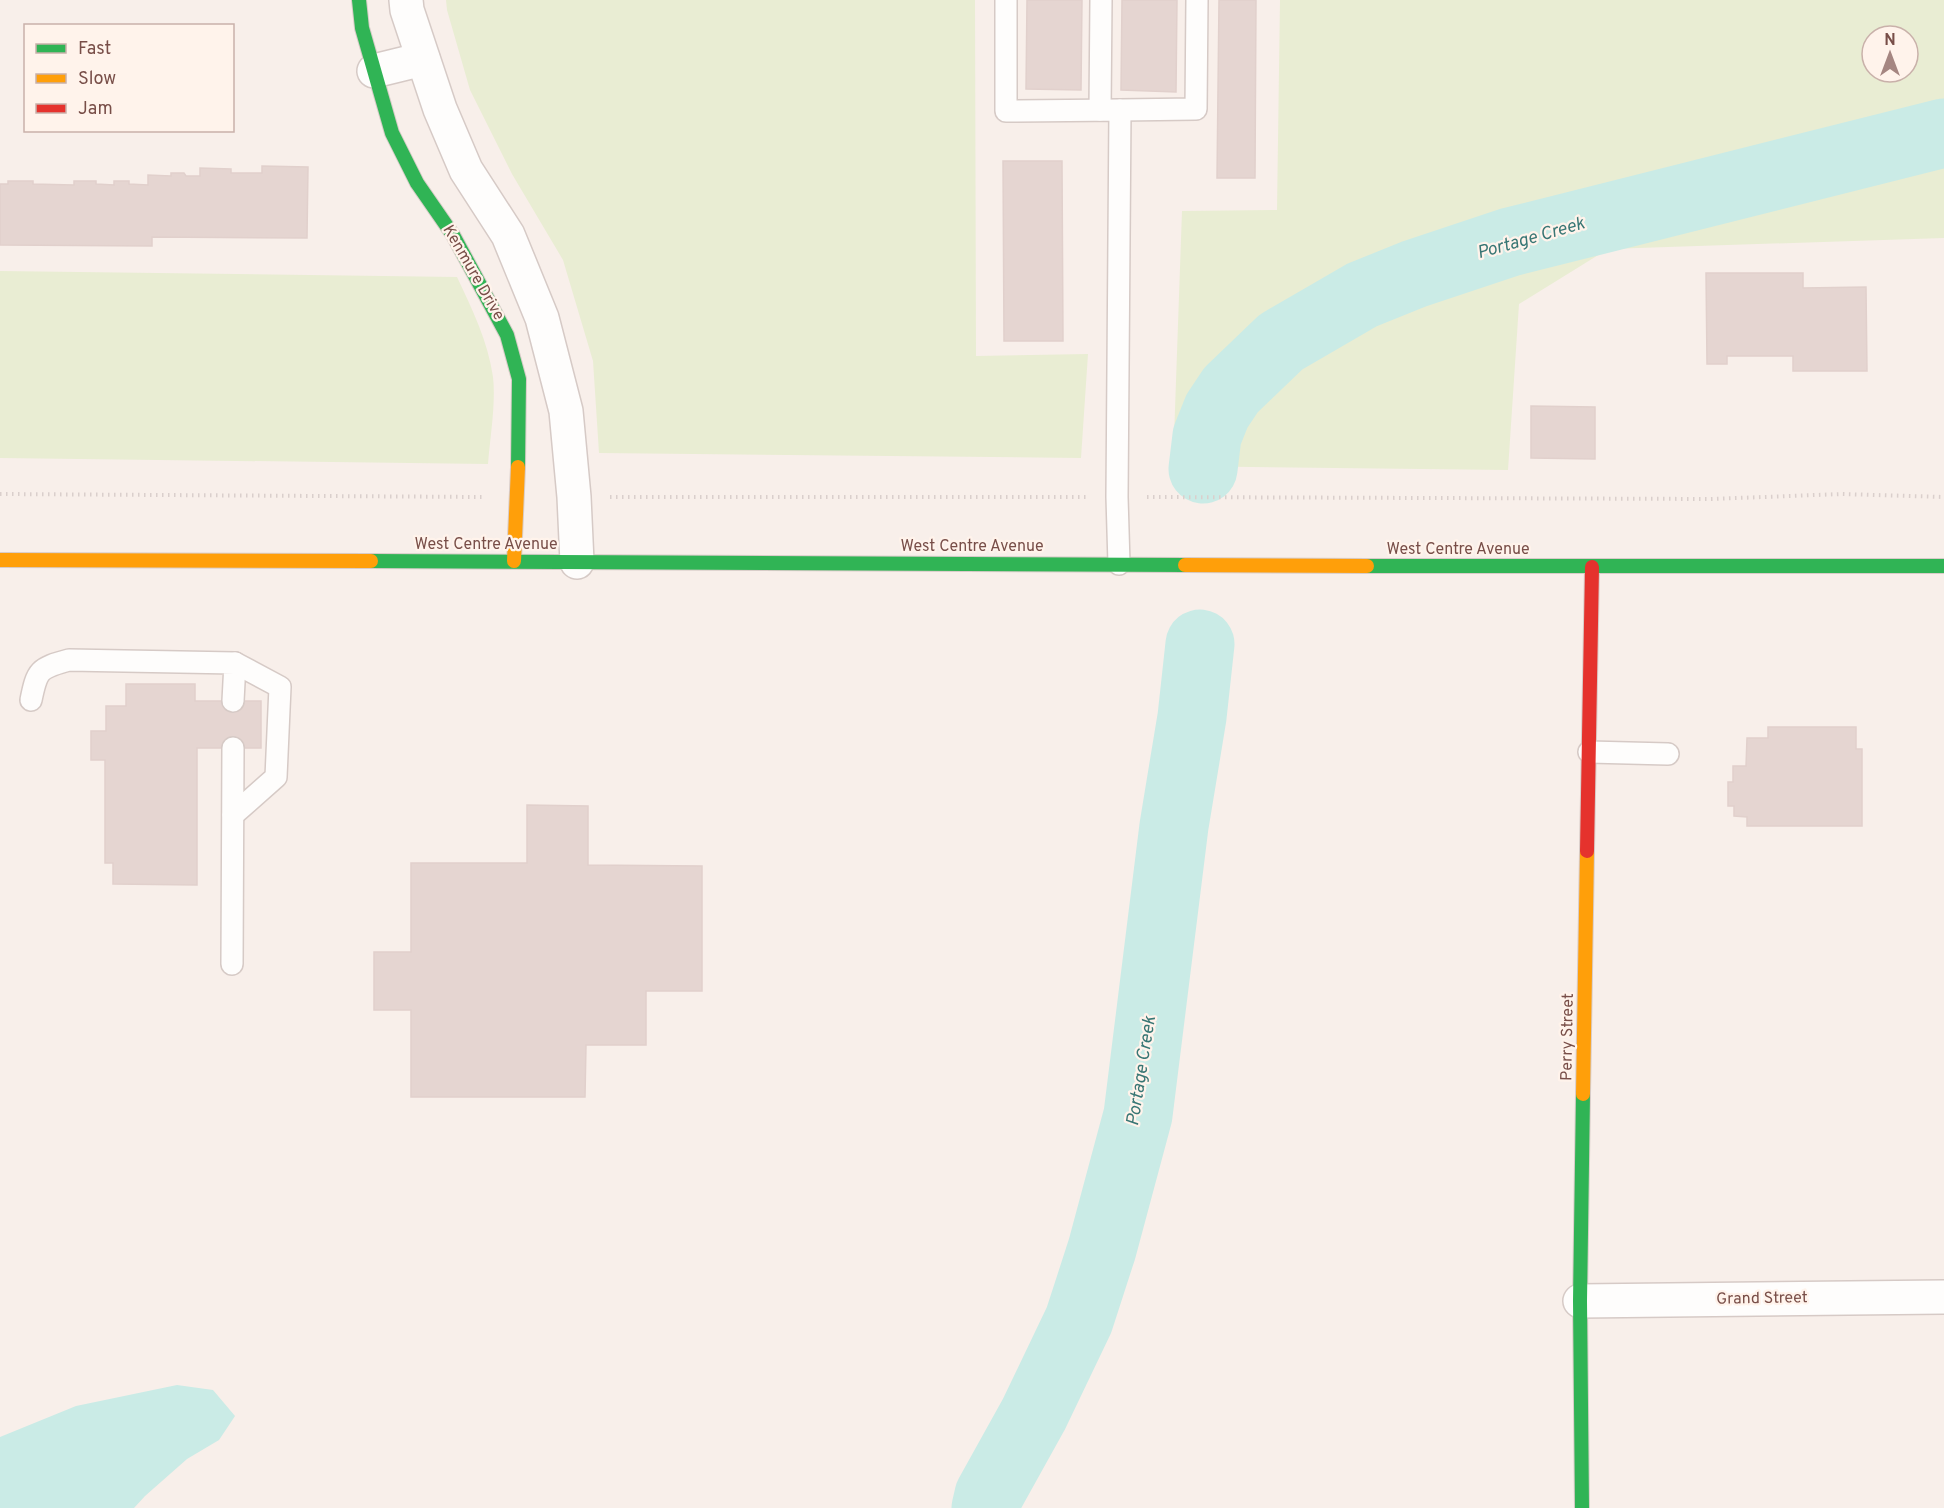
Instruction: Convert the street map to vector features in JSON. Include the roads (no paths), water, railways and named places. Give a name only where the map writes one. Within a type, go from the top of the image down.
[{"type":"main road","name":"Kenmure Drive","points":[[359,0],[362,28],[392,133],[417,183],[453,235],[507,335],[519,379],[520,433],[514,561]]},
{"type":"main road","name":"West Centre Avenue","points":[[0,560],[1592,567],[1944,566]]},
{"type":"main road","name":"Perry Street","points":[[1582,1508],[1581,1301],[1592,567]]},
{"type":"street","points":[[406,0],[407,10],[440,109],[466,170],[508,235],[542,318],[566,411],[574,497],[576,562]]},
{"type":"street","points":[[375,71],[423,59]]},
{"type":"street","name":"Grand Street","points":[[1581,1301],[1944,1297]]},
{"type":"lane","points":[[1006,0],[1005,111],[1196,109],[1197,0]]},
{"type":"lane","points":[[1101,0],[1110,110],[1119,564]]},
{"type":"lane","points":[[31,700],[36,677],[48,665],[69,660],[235,663],[280,687],[276,777],[233,815]]},
{"type":"lane","points":[[233,701],[235,663]]},
{"type":"lane","points":[[232,964],[233,748]]},
{"type":"lane","points":[[1589,752],[1668,754]]},
{"type":"water","points":[[177,1385],[213,1390],[235,1416],[219,1440],[187,1459],[134,1508],[0,1508],[0,1437],[76,1406]]},
{"type":"waterway","name":"Portage Creek","points":[[1203,469],[1207,436],[1217,411],[1231,390],[1281,342],[1362,295],[1414,274],[1510,242],[1944,133]]},
{"type":"waterway","name":"Portage Creek","points":[[986,1508],[989,1495],[1034,1414],[1079,1320],[1102,1249],[1138,1115],[1174,826],[1192,717],[1200,644]]}]
